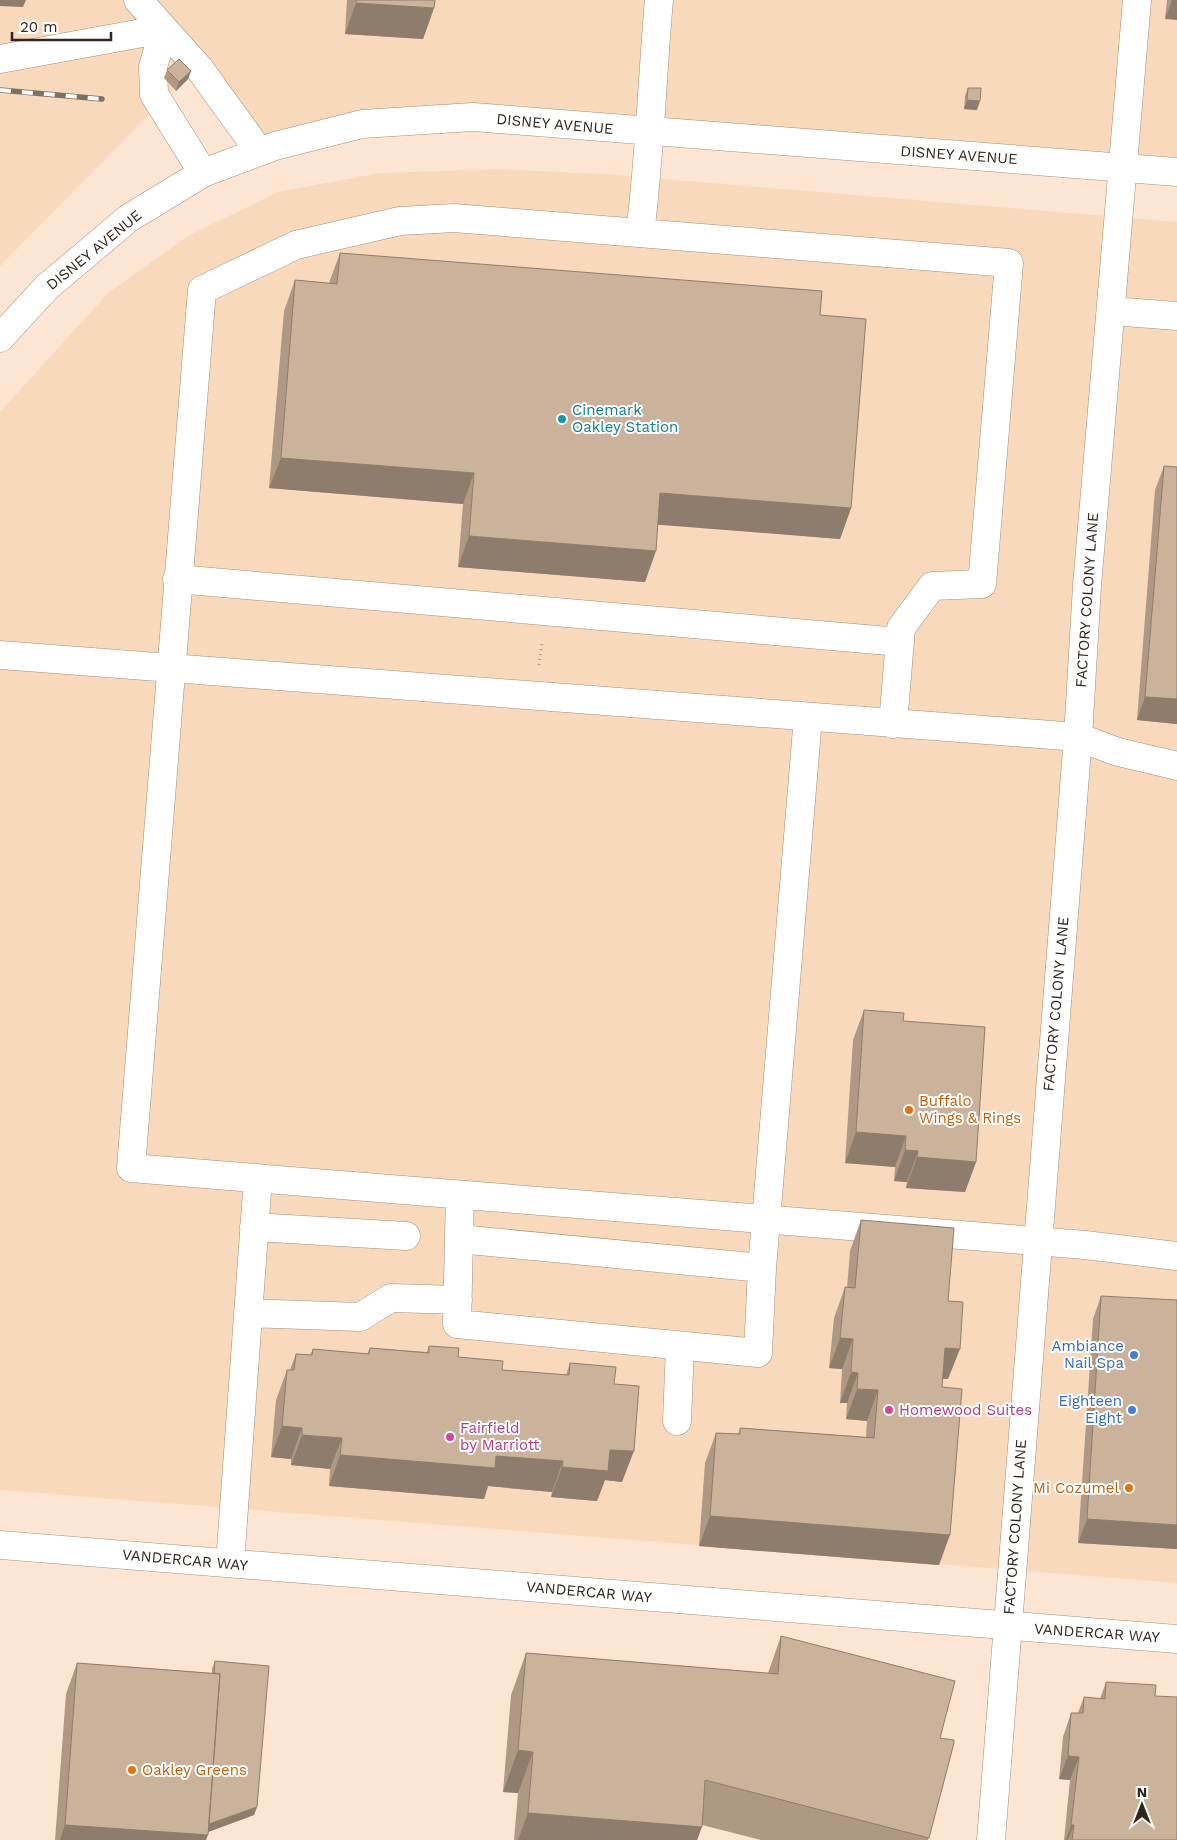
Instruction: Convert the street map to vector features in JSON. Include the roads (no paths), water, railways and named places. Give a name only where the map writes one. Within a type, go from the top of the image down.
[{"type":"street","points":[[138,0],[186,56],[199,68],[259,151]]},
{"type":"street","points":[[640,233],[646,186],[648,131],[658,0]]},
{"type":"street","name":"FACTORY COLONY LANE","points":[[991,1840],[1078,737],[1087,586],[1112,311],[1137,0]]},
{"type":"street","points":[[0,59],[164,29]]},
{"type":"street","points":[[164,29],[153,67],[154,94],[203,173]]},
{"type":"street","name":"DISNEY AVENUE","points":[[0,338],[47,287],[129,218],[203,173],[259,151],[362,124],[473,117],[1177,172]]},
{"type":"street","points":[[893,724],[902,628],[932,586],[982,584],[1009,263],[454,218],[400,221],[296,245],[202,290],[177,580],[131,1168],[1085,1245],[1177,1256]]},
{"type":"street","points":[[1112,311],[1177,316]]},
{"type":"street","points":[[177,580],[900,642]]},
{"type":"street","points":[[0,655],[1078,737],[1118,752],[1177,766]]},
{"type":"street","points":[[460,1195],[457,1324],[758,1353],[765,1220],[808,717]]},
{"type":"street","points":[[230,1563],[258,1178]]},
{"type":"street","points":[[254,1227],[406,1236]]},
{"type":"street","points":[[459,1239],[762,1268]]},
{"type":"street","points":[[248,1314],[360,1317],[391,1298],[458,1300]]},
{"type":"street","points":[[677,1421],[680,1346]]},
{"type":"street","name":"VANDERCAR WAY","points":[[0,1545],[1177,1639]]},
{"type":"railway","points":[[0,90],[102,99]]},
{"type":"place","name":"Cinemark Oakley Station","points":[[562,419]]},
{"type":"place","name":"Buffalo Wings & Rings","points":[[909,1110]]},
{"type":"place","name":"Ambiance Nail Spa","points":[[1134,1355]]},
{"type":"place","name":"Homewood Suites","points":[[889,1410]]},
{"type":"place","name":"Eighteen Eight","points":[[1132,1410]]},
{"type":"place","name":"Fairfield by Marriott","points":[[450,1437]]},
{"type":"place","name":"Mi Cozumel","points":[[1129,1488]]},
{"type":"place","name":"Oakley Greens","points":[[132,1770]]}]
